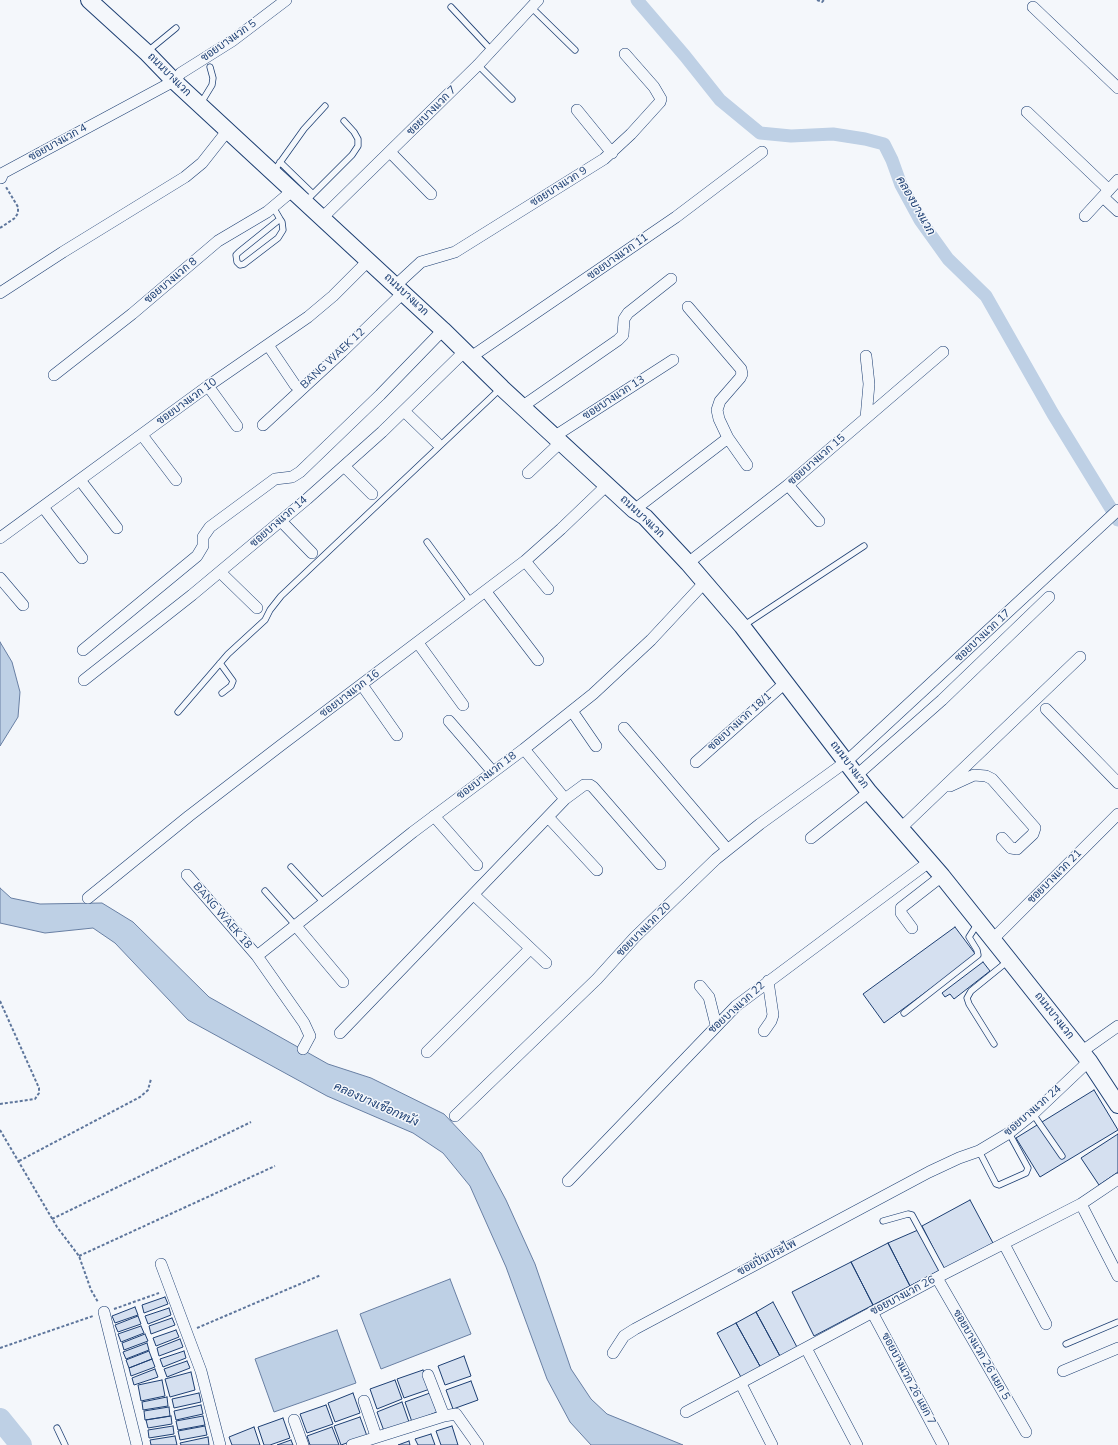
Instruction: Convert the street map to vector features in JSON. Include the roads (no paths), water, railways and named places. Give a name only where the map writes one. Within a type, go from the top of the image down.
[{"type":"main road","name":"ถนนบางแวก","points":[[89,0],[146,52],[200,105],[228,130],[276,168],[292,191],[309,198],[321,218],[368,260],[502,388],[634,510],[645,517],[688,563],[742,626],[784,683],[870,792],[942,876],[978,923],[993,939],[1085,1056],[1118,1105]]},
{"type":"street","name":"ซอยบางแวก 5","points":[[174,81],[181,73],[232,41],[286,0]]},
{"type":"street","name":"ซอยบางแวก 7","points":[[321,218],[492,52],[535,4]]},
{"type":"street","points":[[1033,7],[1118,88]]},
{"type":"street","name":"ซอยบางแวก 9","points":[[399,289],[421,262],[455,252],[612,153],[643,122],[661,99],[654,87],[625,54]]},
{"type":"street","name":"ซอยบางแวก 4","points":[[1,178],[3,173],[174,81]]},
{"type":"street","points":[[577,110],[612,153]]},
{"type":"street","points":[[1027,112],[1106,193],[1118,211]]},
{"type":"street","points":[[0,293],[62,252],[186,177],[202,163],[228,130]]},
{"type":"street","points":[[390,152],[431,194]]},
{"type":"street","name":"ซอยบางแวก 11","points":[[468,354],[676,217],[762,152]]},
{"type":"street","points":[[1085,216],[1118,180]]},
{"type":"street","name":"ซอยบางแวก 8","points":[[54,375],[132,314],[212,246],[273,207],[292,191]]},
{"type":"street","name":"ซอยบางแวก 10","points":[[0,538],[208,386],[314,313],[368,260]]},
{"type":"street","points":[[523,406],[618,340],[622,335],[624,319],[628,313],[671,279]]},
{"type":"street","name":"BANG WAEK 12","points":[[263,425],[342,352],[399,289]]},
{"type":"street","points":[[688,307],[741,369],[742,374],[740,378],[720,401],[717,410],[719,419],[728,438],[747,465]]},
{"type":"street","points":[[83,650],[197,556],[203,546],[203,537],[210,527],[275,479],[292,477],[300,472],[380,395],[443,330]]},
{"type":"street","points":[[268,345],[295,385]]},
{"type":"street","name":"ซอยบางแวก 15","points":[[688,563],[788,485],[942,352]]},
{"type":"street","name":"ซอยบางแวก 14","points":[[84,680],[220,572],[281,521],[468,354]]},
{"type":"street","points":[[866,356],[869,384],[866,418]]},
{"type":"street","name":"ซอยบางแวก 13","points":[[528,473],[558,439],[672,360]]},
{"type":"street","points":[[208,386],[237,426]]},
{"type":"street","points":[[404,411],[437,443]]},
{"type":"street","points":[[142,435],[176,480]]},
{"type":"street","points":[[634,510],[728,438]]},
{"type":"street","points":[[344,466],[372,494]]},
{"type":"street","points":[[80,480],[117,528]]},
{"type":"street","name":"ซอยบางแวก 16","points":[[88,898],[188,816],[472,603],[525,561],[562,530],[607,485]]},
{"type":"street","points":[[788,485],[819,521]]},
{"type":"street","points":[[43,507],[82,558]]},
{"type":"street","name":"ซอยบางแวก 17","points":[[847,761],[1118,510]]},
{"type":"street","points":[[281,521],[312,553]]},
{"type":"street","points":[[525,561],[548,589]]},
{"type":"street","points":[[220,572],[257,608]]},
{"type":"street","points":[[0,578],[23,605]]},
{"type":"street","name":"ซอยบางแวก 18","points":[[257,956],[434,816],[524,749],[607,682],[651,640],[705,582]]},
{"type":"street","points":[[486,592],[538,660]]},
{"type":"street","points":[[857,775],[942,700],[1049,597]]},
{"type":"street","points":[[418,643],[463,705]]},
{"type":"street","points":[[901,828],[943,790],[1080,657]]},
{"type":"street","name":"ซอยบางแวก 18/1","points":[[696,762],[784,683]]},
{"type":"street","points":[[362,685],[397,735]]},
{"type":"street","points":[[1046,709],[1118,782]]},
{"type":"street","points":[[572,711],[596,746]]},
{"type":"street","points":[[449,721],[494,772]]},
{"type":"street","points":[[624,728],[727,849]]},
{"type":"street","points":[[524,749],[565,800]]},
{"type":"street","name":"ซอยบางแวก 20","points":[[455,1116],[597,979],[635,937],[727,849],[847,761]]},
{"type":"street","points":[[943,790],[974,775],[986,776],[992,779],[1035,828],[1033,834],[1017,849],[1011,848],[1002,838]]},
{"type":"street","points":[[340,1033],[565,800],[584,786],[590,785],[593,787],[660,864]]},
{"type":"street","points":[[811,838],[870,792]]},
{"type":"street","name":"ซอยบางแวก 21","points":[[993,939],[1118,814]]},
{"type":"street","points":[[434,816],[477,865]]},
{"type":"street","points":[[548,818],[597,870]]},
{"type":"street","name":"ซอยบางแวก 22","points":[[568,1181],[716,1025],[736,1006],[929,862]]},
{"type":"street","name":"BANG WAEK 18","points":[[187,875],[257,956],[308,1030],[310,1036],[303,1049]]},
{"type":"street","points":[[912,928],[901,912],[901,908],[942,876]]},
{"type":"street","points":[[474,895],[546,963]]},
{"type":"street","points":[[296,926],[343,982]]},
{"type":"street","points":[[428,1052],[530,949]]},
{"type":"street","points":[[764,1031],[771,1022],[773,1015],[768,981]]},
{"type":"street","points":[[700,986],[709,997],[716,1025]]},
{"type":"street","name":"ซอยบางแวก 24","points":[[929,1172],[959,1158],[979,1151],[1008,1133],[1033,1114],[1085,1056],[1118,1026]]},
{"type":"street","name":"ซอยปิ่นประไพ","points":[[614,1353],[624,1336],[635,1329],[929,1172]]},
{"type":"street","name":"ซอยบางแวก 26","points":[[686,1412],[741,1384],[940,1276],[1081,1204],[1118,1179]]},
{"type":"street","points":[[1081,1204],[1118,1276]]},
{"type":"street","points":[[1004,1244],[1046,1324]]},
{"type":"street","points":[[161,1264],[172,1289],[201,1372],[220,1445]]},
{"type":"street","name":"ซอยบางแวก 26 แยก 5","points":[[940,1276],[1026,1432]]},
{"type":"street","points":[[104,1312],[137,1445]]},
{"type":"street","name":"ซอยบางแวก 26 แยก 7","points":[[872,1312],[943,1445]]},
{"type":"street","points":[[806,1348],[857,1445]]},
{"type":"street","points":[[1063,1371],[1118,1348]]},
{"type":"street","points":[[428,1375],[444,1416]]},
{"type":"street","points":[[741,1384],[772,1445]]},
{"type":"street","points":[[364,1401],[376,1436]]},
{"type":"street","points":[[352,1445],[376,1436],[444,1416],[456,1414],[478,1445]]},
{"type":"street","points":[[294,1420],[303,1445]]},
{"type":"lane","points":[[535,4],[576,50]]},
{"type":"lane","points":[[451,7],[492,52]]},
{"type":"lane","points":[[146,52],[176,28]]},
{"type":"lane","points":[[478,65],[512,99]]},
{"type":"lane","points":[[200,105],[212,85],[213,78],[210,68]]},
{"type":"lane","points":[[325,106],[304,129],[276,168],[309,198],[352,155],[358,146],[358,139],[344,121]]},
{"type":"lane","points":[[273,207],[280,219],[284,226],[278,238],[244,264],[240,265],[237,262],[236,255],[238,252],[280,219]]},
{"type":"lane","points":[[178,712],[220,663],[265,620],[270,610],[281,596],[502,388]]},
{"type":"lane","points":[[427,542],[472,603]]},
{"type":"lane","points":[[742,626],[864,546]]},
{"type":"lane","points":[[220,663],[233,681],[231,686],[222,693]]},
{"type":"lane","points":[[291,867],[324,903]]},
{"type":"lane","points":[[265,891],[296,926]]},
{"type":"lane","points":[[904,1013],[978,955],[977,950],[968,937],[978,923]]},
{"type":"lane","points":[[994,1044],[969,1004],[967,998],[971,991],[1009,960]]},
{"type":"lane","points":[[1033,1114],[1062,1156]]},
{"type":"lane","points":[[979,1151],[996,1184],[999,1185],[1026,1173],[1028,1168],[1008,1133]]},
{"type":"lane","points":[[883,1221],[908,1214],[912,1215],[940,1276]]},
{"type":"lane","points":[[1066,1344],[1118,1322]]},
{"type":"lane","points":[[57,1428],[65,1445]]},
{"type":"water","points":[[0,642],[12,662],[20,692],[18,717],[0,746]]},
{"type":"water","name":"คลองบางเชือกหนัง","points":[[0,888],[11,898],[40,904],[102,903],[133,922],[209,997],[328,1064],[371,1078],[444,1114],[481,1153],[506,1200],[535,1264],[571,1369],[591,1399],[607,1414],[683,1445],[591,1445],[570,1422],[547,1379],[506,1267],[470,1186],[443,1153],[413,1133],[327,1096],[188,1020],[115,943],[93,928],[45,933],[0,923]]},
{"type":"water","points":[[450,1279],[471,1334],[381,1369],[360,1314]]},
{"type":"water","points":[[337,1330],[356,1383],[274,1412],[255,1359]]},
{"type":"waterway","name":"คลองบางแวก","points":[[637,0],[720,100],[760,133],[791,136],[833,134],[865,139],[884,144],[892,160],[901,185],[920,220],[948,259],[986,296],[1053,414],[1118,520]]},
{"type":"waterway","points":[[0,1419],[21,1445]]}]
